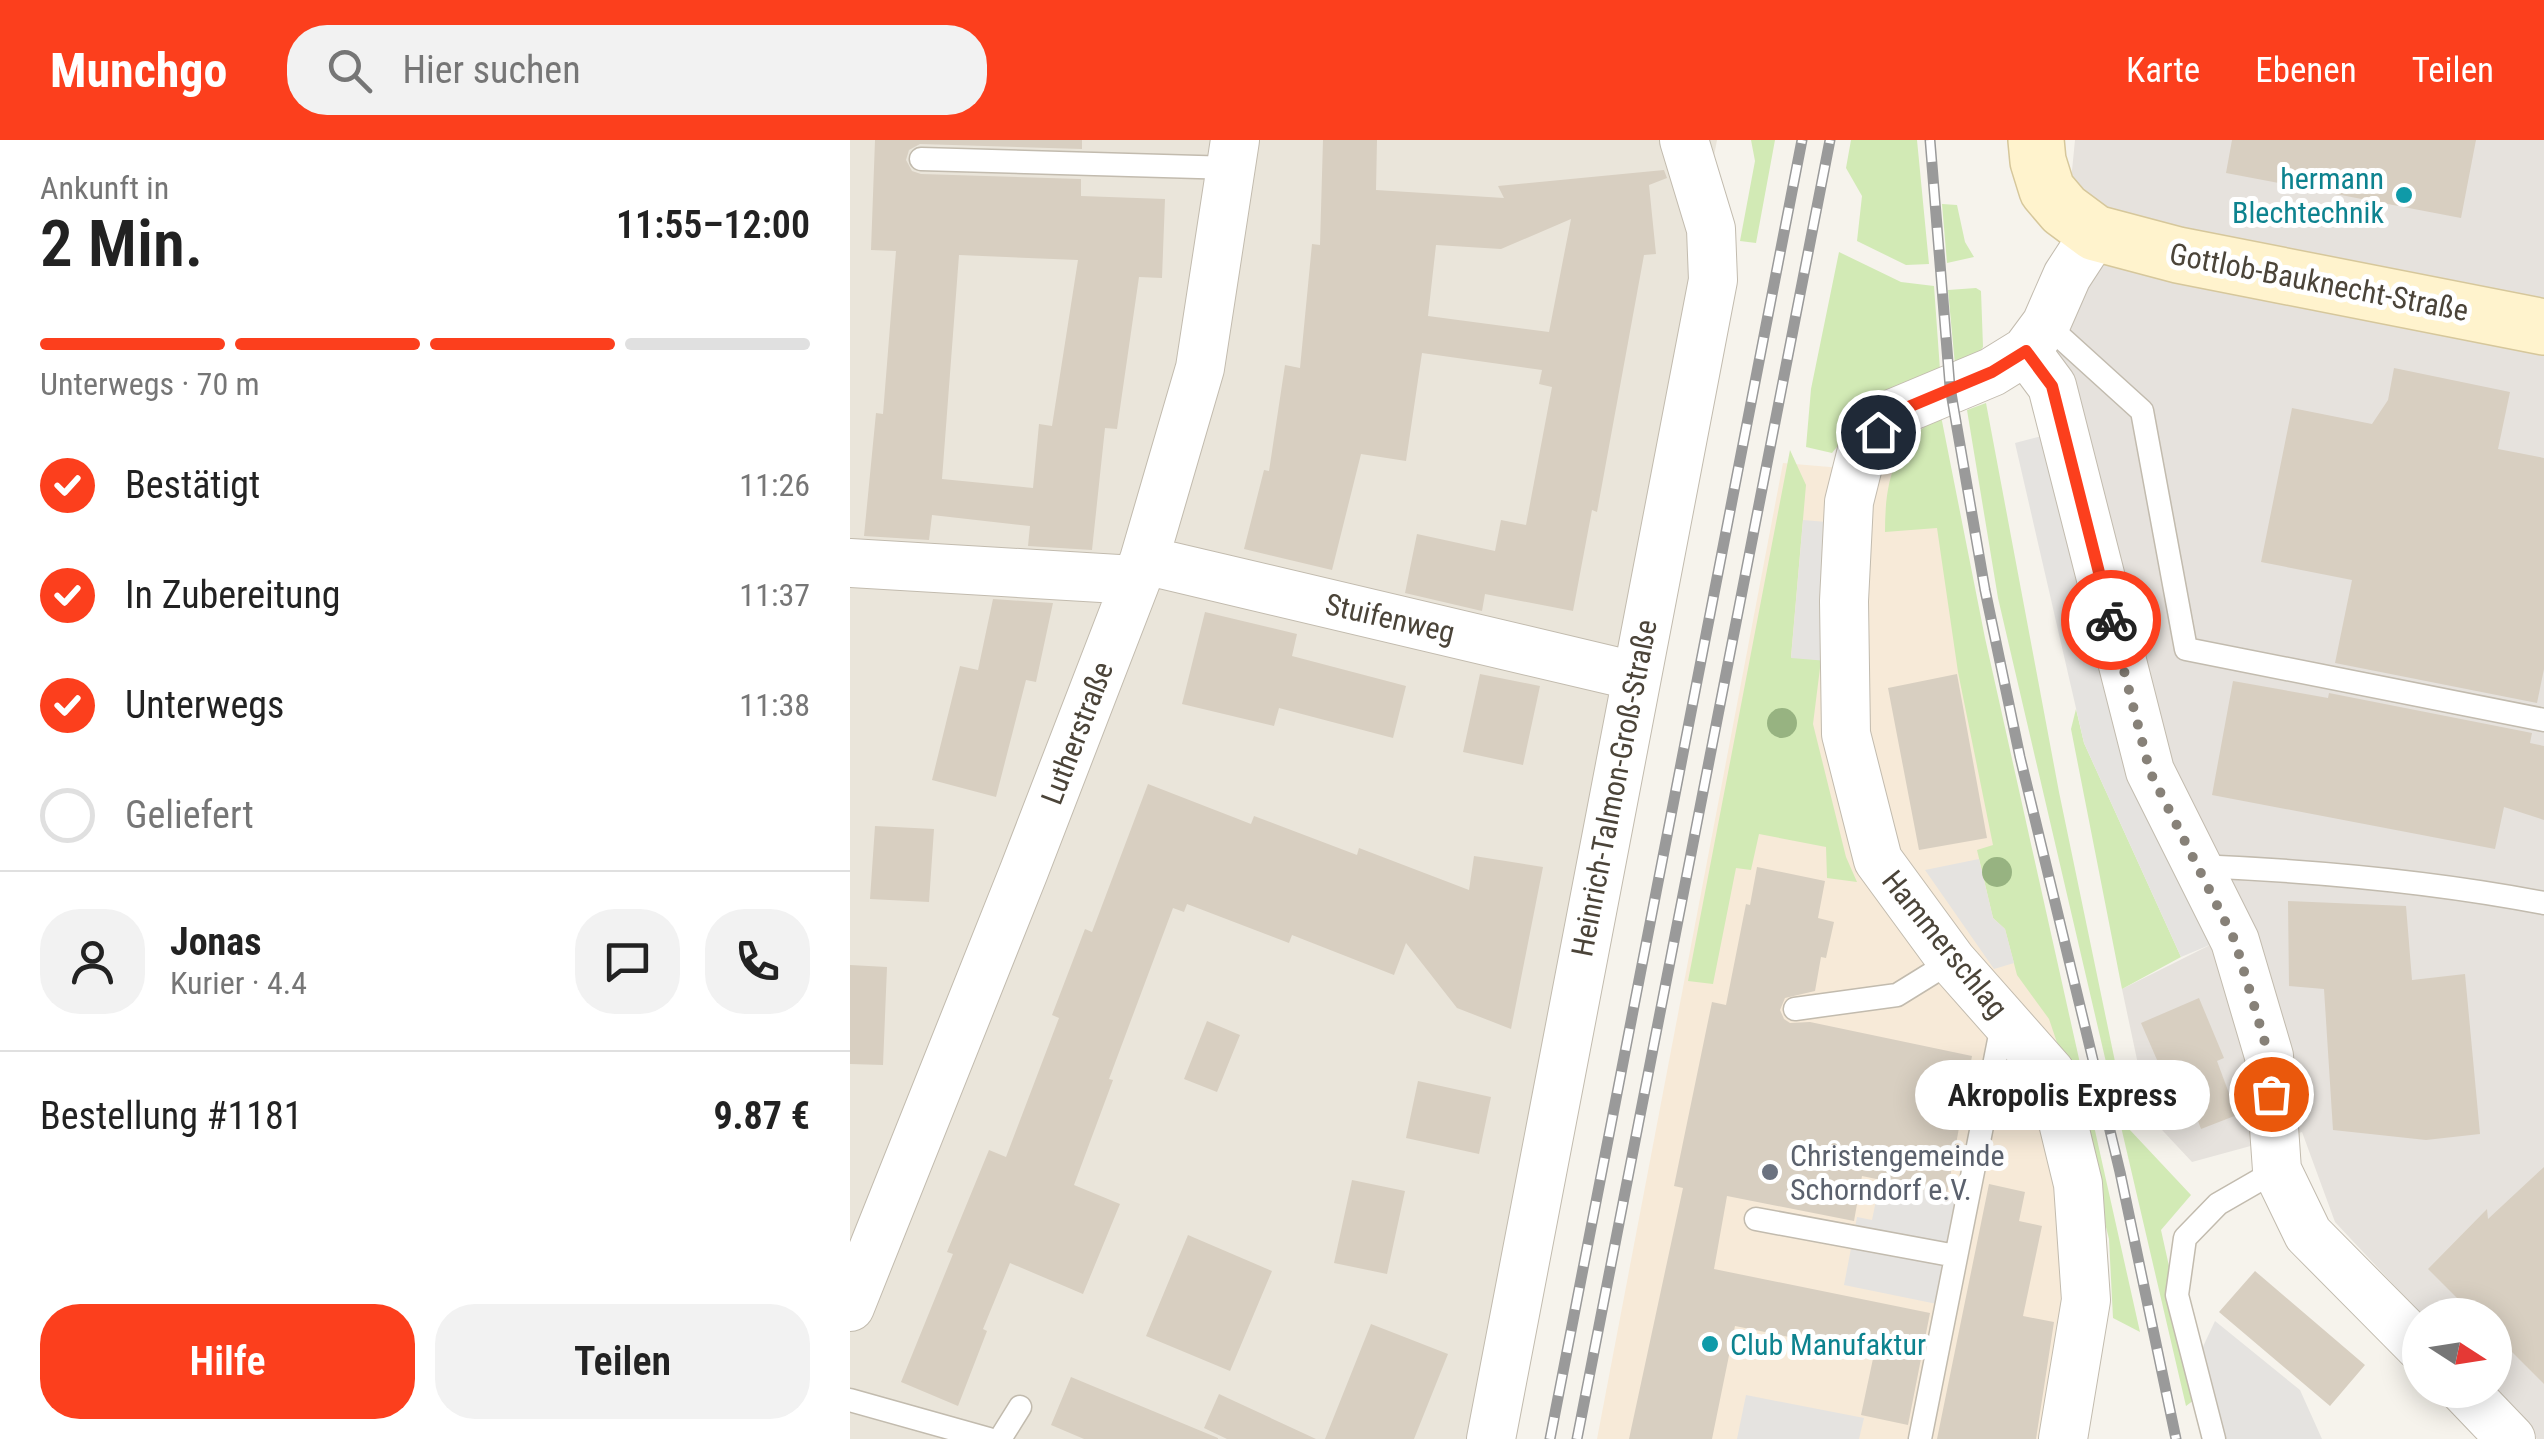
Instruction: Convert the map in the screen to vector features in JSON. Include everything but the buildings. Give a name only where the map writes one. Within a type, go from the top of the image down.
[{"type":"street","name":"Heinrich-Talmon-Groß-Straße","points":[[1491,1439],[1713,280],[1711,230],[1684,140]]},
{"type":"street","points":[[2036,140],[2047,190],[2064,210],[2095,233],[2067,276],[2036,337],[2052,386],[2150,772],[2235,941],[2269,1056],[2277,1170],[2308,1234],[2402,1329]]},
{"type":"street","name":"Lutherstraße","points":[[850,1306],[1139,570],[1200,368],[1234,154]]},
{"type":"street","name":"Gottlob-Bauknecht-Straße","points":[[2095,233],[2178,255],[2544,327]]},
{"type":"street","name":"Hammerschlag","points":[[2036,337],[1992,372],[1894,413],[1862,450],[1849,502],[1844,601],[1846,734],[1878,860],[1952,962],[2051,1072],[2078,1184],[2086,1300],[2063,1439]]},
{"type":"street","name":"Stuifenweg","points":[[850,563],[1139,570],[1635,676]]},
{"type":"street","points":[[2481,1408],[2511,1439]]},
{"type":"lane","points":[[921,160],[1234,154]]},
{"type":"lane","points":[[2036,337],[2142,411],[2186,649],[2544,720]]},
{"type":"lane","points":[[2198,866],[2454,886],[2544,904]]},
{"type":"lane","points":[[1795,1009],[1897,995],[1952,962]]},
{"type":"lane","points":[[1920,1439],[2004,1016]]},
{"type":"lane","points":[[2214,1439],[2177,1295],[2185,1238],[2218,1204],[2277,1170]]},
{"type":"lane","points":[[1756,1219],[1956,1256]]},
{"type":"lane","points":[[850,1400],[988,1439]]},
{"type":"lane","points":[[1000,1439],[1020,1407]]},
{"type":"shaded area","points":[[850,140],[1717,140],[1541,1069],[1466,1439],[850,1439]]},
{"type":"shaded area","points":[[2075,140],[2544,140],[2544,1439],[2537,1439],[2509,1408],[2512,1408],[2512,1298],[2406,1298],[2335,1222],[2302,1132],[2192,1162],[2149,1116],[2122,989],[2212,944],[2046,435]]},
{"type":"shaded area","points":[[2046,435],[2212,944],[2181,957],[2084,743],[2015,443]]},
{"type":"shaded area","points":[[1783,463],[1947,477],[2095,1164],[2050,1439],[1597,1439]]},
{"type":"shaded area","points":[[1803,520],[1839,523],[1828,661],[1791,658]]},
{"type":"shaded area","points":[[1979,859],[1993,918],[2005,929],[2014,963],[1994,969],[1925,870]]},
{"type":"shaded area","points":[[1880,1181],[1959,1197],[1937,1304],[1844,1285],[1857,1217],[1872,1220]]},
{"type":"shaded area","points":[[2215,1321],[2300,1390],[2322,1439],[2224,1439],[2200,1353]]},
{"type":"shaded area","points":[[1746,1395],[1864,1418],[1859,1439],[1737,1439]]},
{"type":"green space","points":[[1751,140],[1775,140],[1756,243],[1740,241],[1755,161]]},
{"type":"green space","points":[[1851,140],[1917,140],[1929,264],[1906,265],[1857,241],[1862,196],[1846,168]]},
{"type":"green space","points":[[1942,204],[1957,205],[1965,242],[1974,257],[1947,263]]},
{"type":"green space","points":[[1839,252],[1901,282],[1934,286],[1940,370],[1878,397],[1832,453],[1806,447],[1811,389]]},
{"type":"green space","points":[[1948,290],[1981,291],[1983,347],[1972,361],[1955,365]]},
{"type":"green space","points":[[1986,403],[2059,792],[2129,1129],[2191,1195],[2161,1230],[2198,1397],[2186,1406],[1998,598],[1967,410]]},
{"type":"green space","points":[[1941,416],[1985,638],[2140,1332],[2113,1318],[2109,1239],[2067,1072],[2049,1019],[2017,975],[2005,929],[1993,918],[1977,850],[1993,845],[1958,672],[1937,528],[1885,532],[1887,496],[1895,465],[1912,438]]},
{"type":"green space","points":[[1790,450],[1806,485],[1791,657],[1821,660],[1813,724],[1846,857],[1857,882],[1827,878],[1826,847],[1759,834],[1751,870],[1736,868],[1713,984],[1688,981]]},
{"type":"green space","points":[[2076,709],[2084,743],[2181,957],[2122,989],[2071,729]]},
{"type":"railway","points":[[1550,1439],[1802,140]]},
{"type":"railway","points":[[1577,1439],[1830,140]]},
{"type":"railway","points":[[1930,140],[1950,387],[1985,590],[2020,757],[2120,1172],[2176,1439]]},
{"type":"way so far","points":[[2111,620],[2150,772],[2235,941],[2269,1056],[2271,1094]]},
{"type":"place","name":"hermann Blechtechnik","points":[[2404,195]]},
{"type":"place","name":"Akropolis Express","points":[[2271,1094]]},
{"type":"place","name":"Christengemeinde Schorndorf e.V.","points":[[1770,1172]]},
{"type":"place","name":"Club Manufaktur","points":[[1710,1344]]},
{"type":"route","points":[[1878,432],[1894,413],[1992,372],[2026,351],[2052,386],[2111,620]]}]
